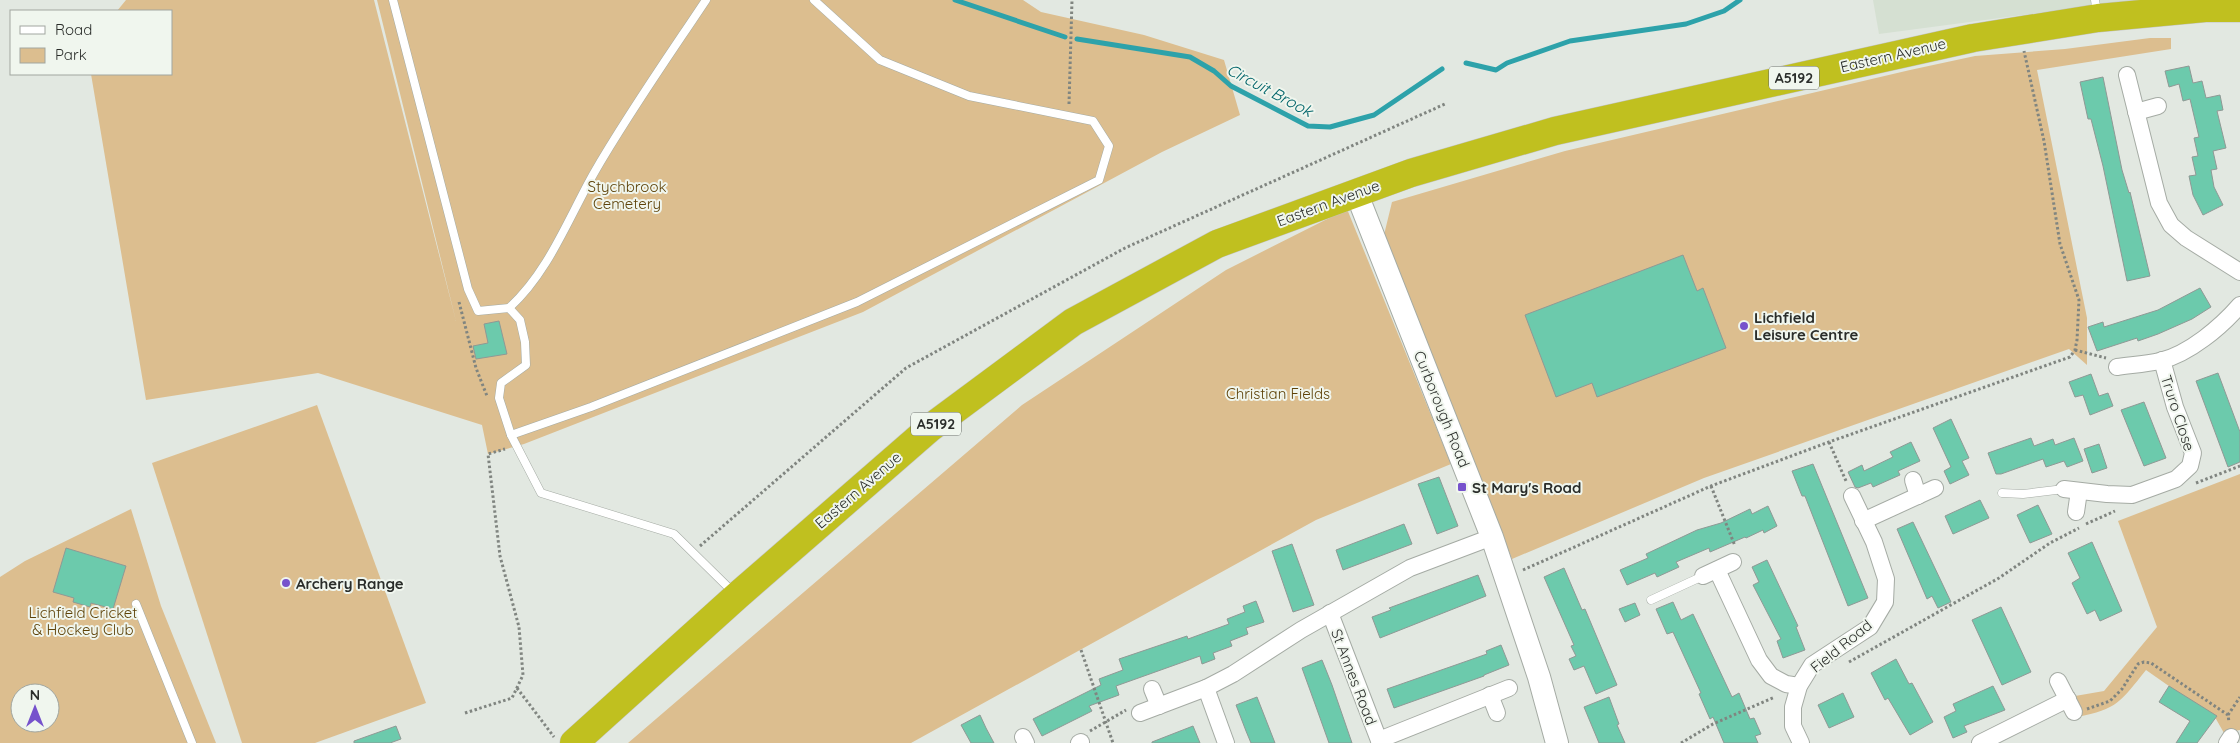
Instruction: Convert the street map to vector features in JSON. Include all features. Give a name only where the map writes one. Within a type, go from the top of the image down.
[{"type":"highway","name":"Eastern Avenue","points":[[574,743],[930,428],[1073,322],[1218,244],[1356,192],[1470,154],[1555,131],[1906,52],[2022,30],[2096,9],[2240,8]]},
{"type":"street","points":[[2127,75],[2159,203],[2171,225],[2186,238],[2240,272]]},
{"type":"street","points":[[2136,112],[2158,106]]},
{"type":"street","name":"Curborough Road","points":[[1356,192],[1507,577],[1540,677],[1557,743]]},
{"type":"street","name":"Truro Close","points":[[2117,367],[2162,360],[2187,348],[2221,326],[2240,305]]},
{"type":"street","name":"Truro Close","points":[[2072,490],[2132,495],[2176,479],[2190,466],[2193,453],[2175,407],[2162,360]]},
{"type":"street","points":[[1912,480],[1918,496]]},
{"type":"street","points":[[1863,522],[1935,488]]},
{"type":"street","points":[[2072,490],[2076,512]]},
{"type":"street","name":"Field Road","points":[[1801,743],[1794,726],[1794,707],[1799,686],[1812,665],[1870,627],[1885,602],[1886,579],[1874,542],[1852,496]]},
{"type":"street","points":[[1140,712],[1206,688],[1233,674],[1330,613],[1410,568],[1492,537]]},
{"type":"street","points":[[1710,573],[1732,562]]},
{"type":"street","name":"Field Road","points":[[1710,573],[1759,660],[1771,676],[1786,684],[1799,686]]},
{"type":"street","name":"St Annes Road","points":[[1330,613],[1379,742],[1509,688]]},
{"type":"street","points":[[1980,743],[2071,706],[2058,681]]},
{"type":"street","points":[[1206,688],[1226,743]]},
{"type":"street","points":[[1152,689],[1159,706]]},
{"type":"street","points":[[1490,696],[1497,713]]},
{"type":"lane","points":[[393,0],[468,289],[478,311],[509,308],[522,296],[558,241],[594,173],[706,0]]},
{"type":"lane","points":[[511,435],[592,407],[856,302],[1098,180],[1109,146],[1093,121],[969,96],[880,60],[814,0]]},
{"type":"lane","points":[[509,308],[520,320],[525,342],[526,365],[501,383],[499,398],[511,435],[541,493],[674,534],[738,596]]},
{"type":"lane","points":[[2002,493],[2023,494],[2072,490]]},
{"type":"lane","points":[[1651,600],[1710,573]]},
{"type":"lane","points":[[136,604],[192,743]]},
{"type":"path","points":[[1068,116],[1072,0]]},
{"type":"path","points":[[1507,577],[1711,486],[1829,442],[2070,357],[2075,350],[2077,340],[2079,300],[2060,244],[2044,141],[2022,44],[2022,30]]},
{"type":"path","points":[[698,548],[906,368],[1125,248],[1445,104]]},
{"type":"path","points":[[2075,350],[2097,354],[2111,360],[2117,367]]},
{"type":"path","points":[[1829,442],[1852,496]]},
{"type":"path","points":[[465,713],[512,698],[523,675],[519,627],[500,556],[488,454],[507,449]]},
{"type":"path","points":[[2192,485],[2240,466]]},
{"type":"path","points":[[1711,486],[1735,548],[1732,562]]},
{"type":"path","points":[[1847,663],[1999,578],[2050,543],[2118,510]]},
{"type":"path","points":[[1081,650],[1113,743]]},
{"type":"path","points":[[2071,706],[2110,701],[2122,689],[2138,664],[2144,662],[2150,663],[2228,715]]},
{"type":"path","points":[[1681,743],[1713,724],[1799,686]]},
{"type":"path","points":[[517,688],[558,743]]},
{"type":"path","points":[[2229,740],[2228,715],[2240,697]]},
{"type":"path","points":[[1080,742],[1082,736],[1129,708],[1140,712]]},
{"type":"shaded area","points":[[1873,0],[2136,0],[1879,34]]},
{"type":"green space","name":"Stychbrook Cemetery","points":[[126,0],[374,0],[456,321],[377,0],[1023,0],[1041,12],[1144,35],[1224,60],[1240,115],[1162,152],[863,312],[524,444],[488,454],[482,425],[318,373],[146,400],[91,75],[172,75],[172,10],[118,10]]},
{"type":"green space","name":"Lichfield Leisure Centre","points":[[2150,38],[2171,38],[2171,49],[2037,70],[2087,318],[2087,365],[2069,349],[1704,478],[1512,559],[1383,239],[1392,202],[1565,151],[1910,70],[1975,56],[2065,49]]},
{"type":"green space","name":"Christian Fields","points":[[1347,209],[1451,464],[1316,520],[911,743],[628,743],[1022,405],[1226,270]]},
{"type":"green space","name":"Archery Range","points":[[317,405],[426,703],[315,743],[242,743],[152,463]]},
{"type":"green space","points":[[2240,474],[2240,730],[2224,733],[2216,719],[2146,670],[2117,703],[2101,711],[2077,717],[2075,696],[2104,691],[2157,627],[2118,521]]},
{"type":"green space","name":"Lichfield Cricket & Hockey Club","points":[[131,509],[161,606],[216,743],[0,743],[0,577],[25,561]]},
{"type":"building","points":[[2189,66],[2193,83],[2202,81],[2206,98],[2220,95],[2223,110],[2217,111],[2226,148],[2213,151],[2217,169],[2211,170],[2214,187],[2223,205],[2203,215],[2193,195],[2189,176],[2196,175],[2192,157],[2198,156],[2194,138],[2199,137],[2190,99],[2183,101],[2179,84],[2169,87],[2165,71]]},
{"type":"building","points":[[2103,77],[2122,170],[2130,192],[2150,276],[2127,281],[2103,166],[2091,119],[2088,119],[2080,82]]},
{"type":"building","points":[[1683,255],[1697,291],[1703,288],[1726,348],[1597,397],[1592,383],[1556,397],[1525,315]]},
{"type":"building","points":[[2200,288],[2211,307],[2192,319],[2138,341],[2137,338],[2097,351],[2088,327],[2103,322],[2104,327],[2158,310]]},
{"type":"building","points":[[499,321],[507,354],[476,359],[473,346],[488,343],[484,324]]},
{"type":"building","points":[[2218,373],[2240,432],[2240,462],[2228,467],[2196,381]]},
{"type":"building","points":[[2091,374],[2099,396],[2108,393],[2113,406],[2090,415],[2083,395],[2075,397],[2069,382]]},
{"type":"building","points":[[2144,402],[2166,458],[2144,466],[2121,410]]},
{"type":"building","points":[[1951,419],[1969,458],[1962,461],[1969,475],[1950,484],[1944,471],[1951,467],[1933,428]]},
{"type":"building","points":[[2031,438],[2034,446],[2053,439],[2055,445],[2074,438],[2083,461],[2067,467],[2064,461],[2046,467],[2043,459],[2001,474],[1996,474],[1988,453]]},
{"type":"building","points":[[1911,442],[1920,461],[1898,471],[1900,475],[1873,487],[1871,483],[1858,488],[1855,487],[1848,472],[1862,465],[1864,471],[1893,457],[1890,452]]},
{"type":"building","points":[[2099,444],[2107,468],[2092,473],[2084,449]]},
{"type":"building","points":[[1813,464],[1868,598],[1848,606],[1805,496],[1802,496],[1792,471]]},
{"type":"building","points":[[1439,477],[1458,526],[1437,534],[1418,484]]},
{"type":"building","points":[[1980,500],[1989,518],[1953,534],[1945,516]]},
{"type":"building","points":[[2038,505],[2052,534],[2030,543],[2017,515]]},
{"type":"building","points":[[1768,506],[1777,526],[1764,533],[1763,530],[1710,552],[1709,548],[1676,562],[1679,567],[1657,577],[1655,573],[1627,585],[1620,570],[1648,558],[1646,554],[1697,530],[1721,523],[1750,509],[1752,514]]},
{"type":"building","points":[[1913,522],[1951,602],[1938,608],[1932,596],[1927,599],[1897,529]]},
{"type":"building","points":[[1404,524],[1412,544],[1343,570],[1336,550]]},
{"type":"building","points":[[2092,542],[2122,611],[2100,621],[2095,610],[2087,614],[2072,583],[2080,578],[2068,553]]},
{"type":"building","points":[[1292,544],[1314,605],[1293,612],[1272,551]]},
{"type":"building","points":[[66,548],[126,566],[113,609],[91,603],[90,607],[73,602],[74,598],[53,592]]},
{"type":"building","points":[[1767,560],[1798,626],[1796,627],[1805,650],[1783,658],[1777,641],[1781,639],[1753,585],[1759,582],[1752,567]]},
{"type":"building","points":[[1564,568],[1582,610],[1585,609],[1617,685],[1596,694],[1584,666],[1574,670],[1569,659],[1576,656],[1571,646],[1574,645],[1544,577]]},
{"type":"building","points":[[1478,575],[1486,596],[1380,638],[1372,617],[1391,610],[1389,608]]},
{"type":"building","points":[[1256,601],[1264,622],[1246,628],[1248,634],[1230,641],[1232,646],[1213,653],[1215,659],[1202,664],[1200,656],[1116,686],[1119,695],[1089,706],[1092,711],[1042,736],[1033,719],[1101,685],[1099,679],[1123,670],[1119,659],[1187,636],[1188,639],[1229,624],[1227,619],[1245,612],[1243,606]]},
{"type":"building","points":[[1673,602],[1681,620],[1693,614],[1732,697],[1739,693],[1750,719],[1754,718],[1761,734],[1755,736],[1758,743],[1724,743],[1713,717],[1710,719],[1699,694],[1701,693],[1673,632],[1667,634],[1656,609]]},
{"type":"building","points":[[1635,603],[1640,615],[1625,622],[1619,609]]},
{"type":"building","points":[[2001,607],[2031,672],[2002,685],[1972,620]]},
{"type":"building","points":[[1501,645],[1509,665],[1484,676],[1394,708],[1387,689],[1487,654],[1486,651]]},
{"type":"building","points":[[1896,659],[1909,684],[1912,683],[1933,722],[1910,735],[1888,698],[1885,700],[1871,673]]},
{"type":"building","points":[[1322,660],[1352,743],[1329,743],[1302,668]]},
{"type":"building","points":[[1993,686],[2005,710],[1964,726],[1967,732],[1953,738],[1944,717],[1956,711],[1953,704]]},
{"type":"building","points":[[2169,686],[2217,716],[2197,743],[2176,743],[2190,721],[2159,702]]},
{"type":"building","points":[[1843,693],[1854,717],[1829,728],[1818,705]]},
{"type":"building","points":[[1257,697],[1275,743],[1251,743],[1246,731],[1236,705]]},
{"type":"building","points":[[1609,697],[1619,724],[1617,725],[1625,743],[1599,743],[1584,707]]},
{"type":"building","points":[[980,715],[994,743],[971,743],[961,725]]},
{"type":"building","points":[[396,726],[401,739],[390,743],[354,743],[354,741]]},
{"type":"building","points":[[1193,726],[1200,743],[1152,743],[1152,742]]},
{"type":"waterway","name":"Circuit Brook","points":[[955,0],[1065,37]]},
{"type":"waterway","name":"Circuit Brook","points":[[1466,63],[1496,70],[1507,63],[1570,41],[1686,24],[1724,11],[1740,0]]},
{"type":"waterway","name":"Circuit Brook","points":[[1077,39],[1190,57],[1214,71],[1231,86],[1308,126],[1330,127],[1374,115],[1442,69]]},
{"type":"place","name":"Lichfield Leisure Centre","points":[[1744,326]]},
{"type":"place","name":"St Mary's Road","points":[[1462,487]]},
{"type":"place","name":"Archery Range","points":[[286,583]]}]
